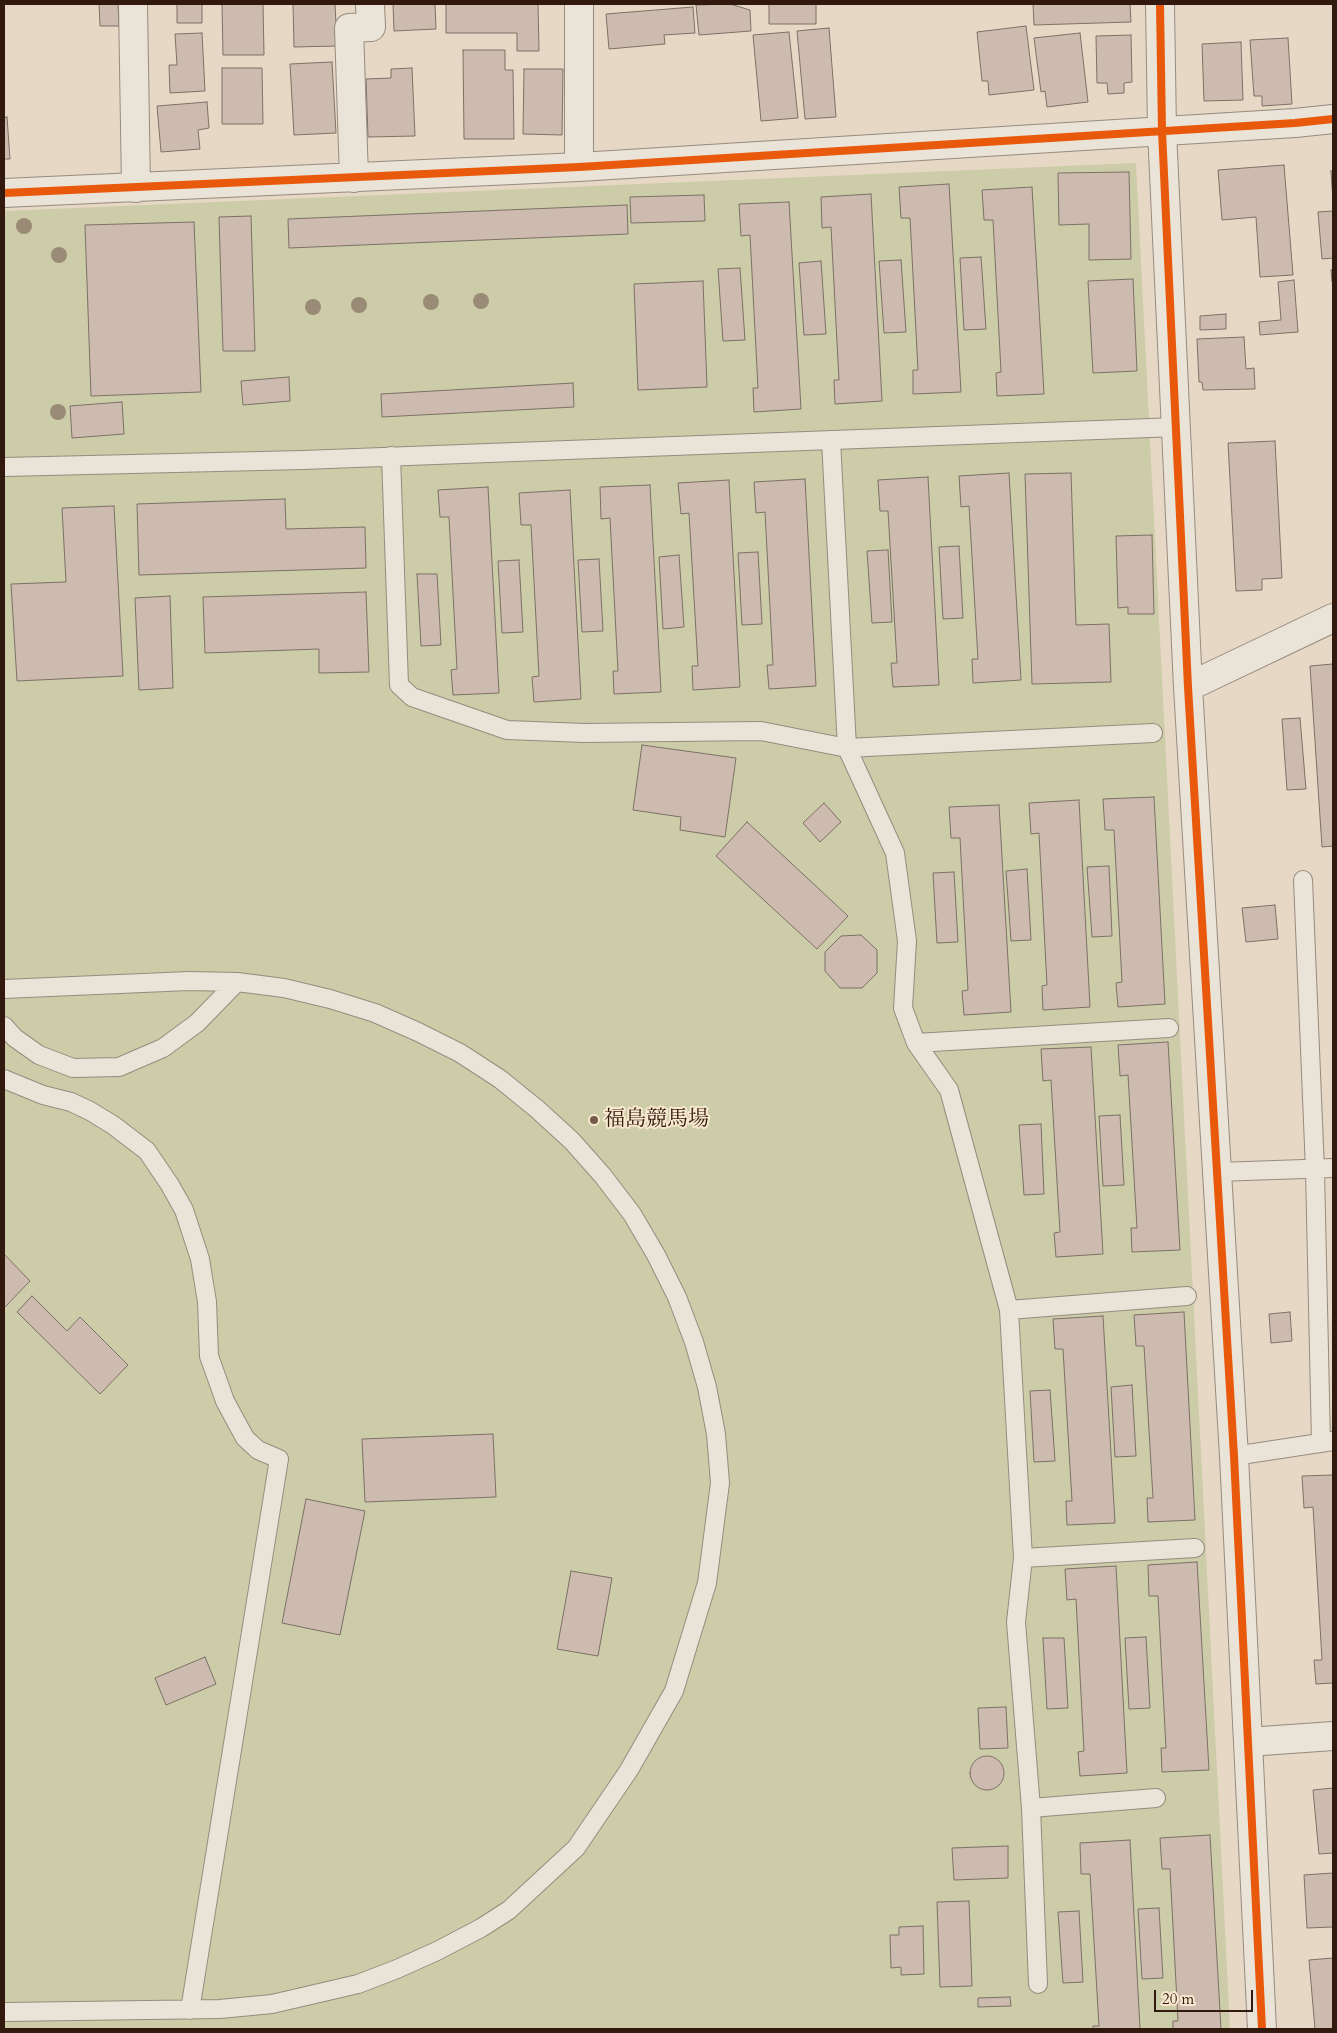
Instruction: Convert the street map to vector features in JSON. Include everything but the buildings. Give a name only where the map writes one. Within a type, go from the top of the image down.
[{"type":"street","points":[[133,4],[136,188]]},
{"type":"street","points":[[354,178],[349,28],[371,27],[370,4]]},
{"type":"street","points":[[579,4],[579,168]]},
{"type":"street","points":[[1160,4],[1162,131],[1188,687],[1234,1456],[1262,2029]]},
{"type":"street","points":[[4,193],[579,168],[1295,123],[1333,119]]},
{"type":"street","points":[[1188,687],[1333,618]]},
{"type":"street","points":[[1248,1742],[1333,1736]]},
{"type":"lane","points":[[4,463],[4,467],[391,456],[1177,427]]},
{"type":"lane","points":[[831,440],[847,748],[895,852],[907,941],[903,1008],[916,1043],[950,1090],[1009,1310],[1023,1558],[1016,1622],[1031,1808],[1038,1984]]},
{"type":"lane","points":[[391,456],[399,685],[412,697],[507,730],[584,733],[762,731],[847,748],[1154,733]]},
{"type":"lane","points":[[1234,1456],[1327,1442],[1304,880]]},
{"type":"lane","points":[[4,989],[189,981],[237,982],[284,988],[330,999],[375,1013],[460,1053],[500,1079],[572,1141],[603,1176],[632,1214],[656,1255],[677,1297],[694,1342],[707,1387],[716,1434],[720,1483],[706,1583],[674,1691],[628,1770],[576,1848],[508,1910],[481,1928],[397,1969],[358,1984],[272,2004],[190,2010],[4,2012]]},
{"type":"lane","points":[[4,1026],[15,1038],[40,1055],[73,1068],[119,1067],[163,1048],[197,1023],[237,982]]},
{"type":"lane","points":[[916,1043],[1169,1028]]},
{"type":"lane","points":[[4,1079],[43,1096],[71,1102],[90,1111],[113,1125],[148,1151],[184,1210],[200,1259],[207,1302],[209,1356],[225,1401],[245,1438],[258,1450],[279,1459],[190,2010]]},
{"type":"lane","points":[[1217,1172],[1333,1168]]},
{"type":"lane","points":[[1009,1310],[1187,1296]]},
{"type":"lane","points":[[1023,1558],[1195,1548]]},
{"type":"lane","points":[[1031,1808],[1156,1798]]},
{"type":"green space","name":"福島競馬場","points":[[1136,163],[1230,2029],[4,2029],[4,211]]},
{"type":"cycle path","points":[[1160,4],[1162,131],[1188,687],[1234,1456],[1262,2029]]},
{"type":"cycle path","points":[[4,193],[579,167],[1295,123],[1333,119]]},
{"type":"place","name":"福島競馬場","points":[[594,1120]]}]
